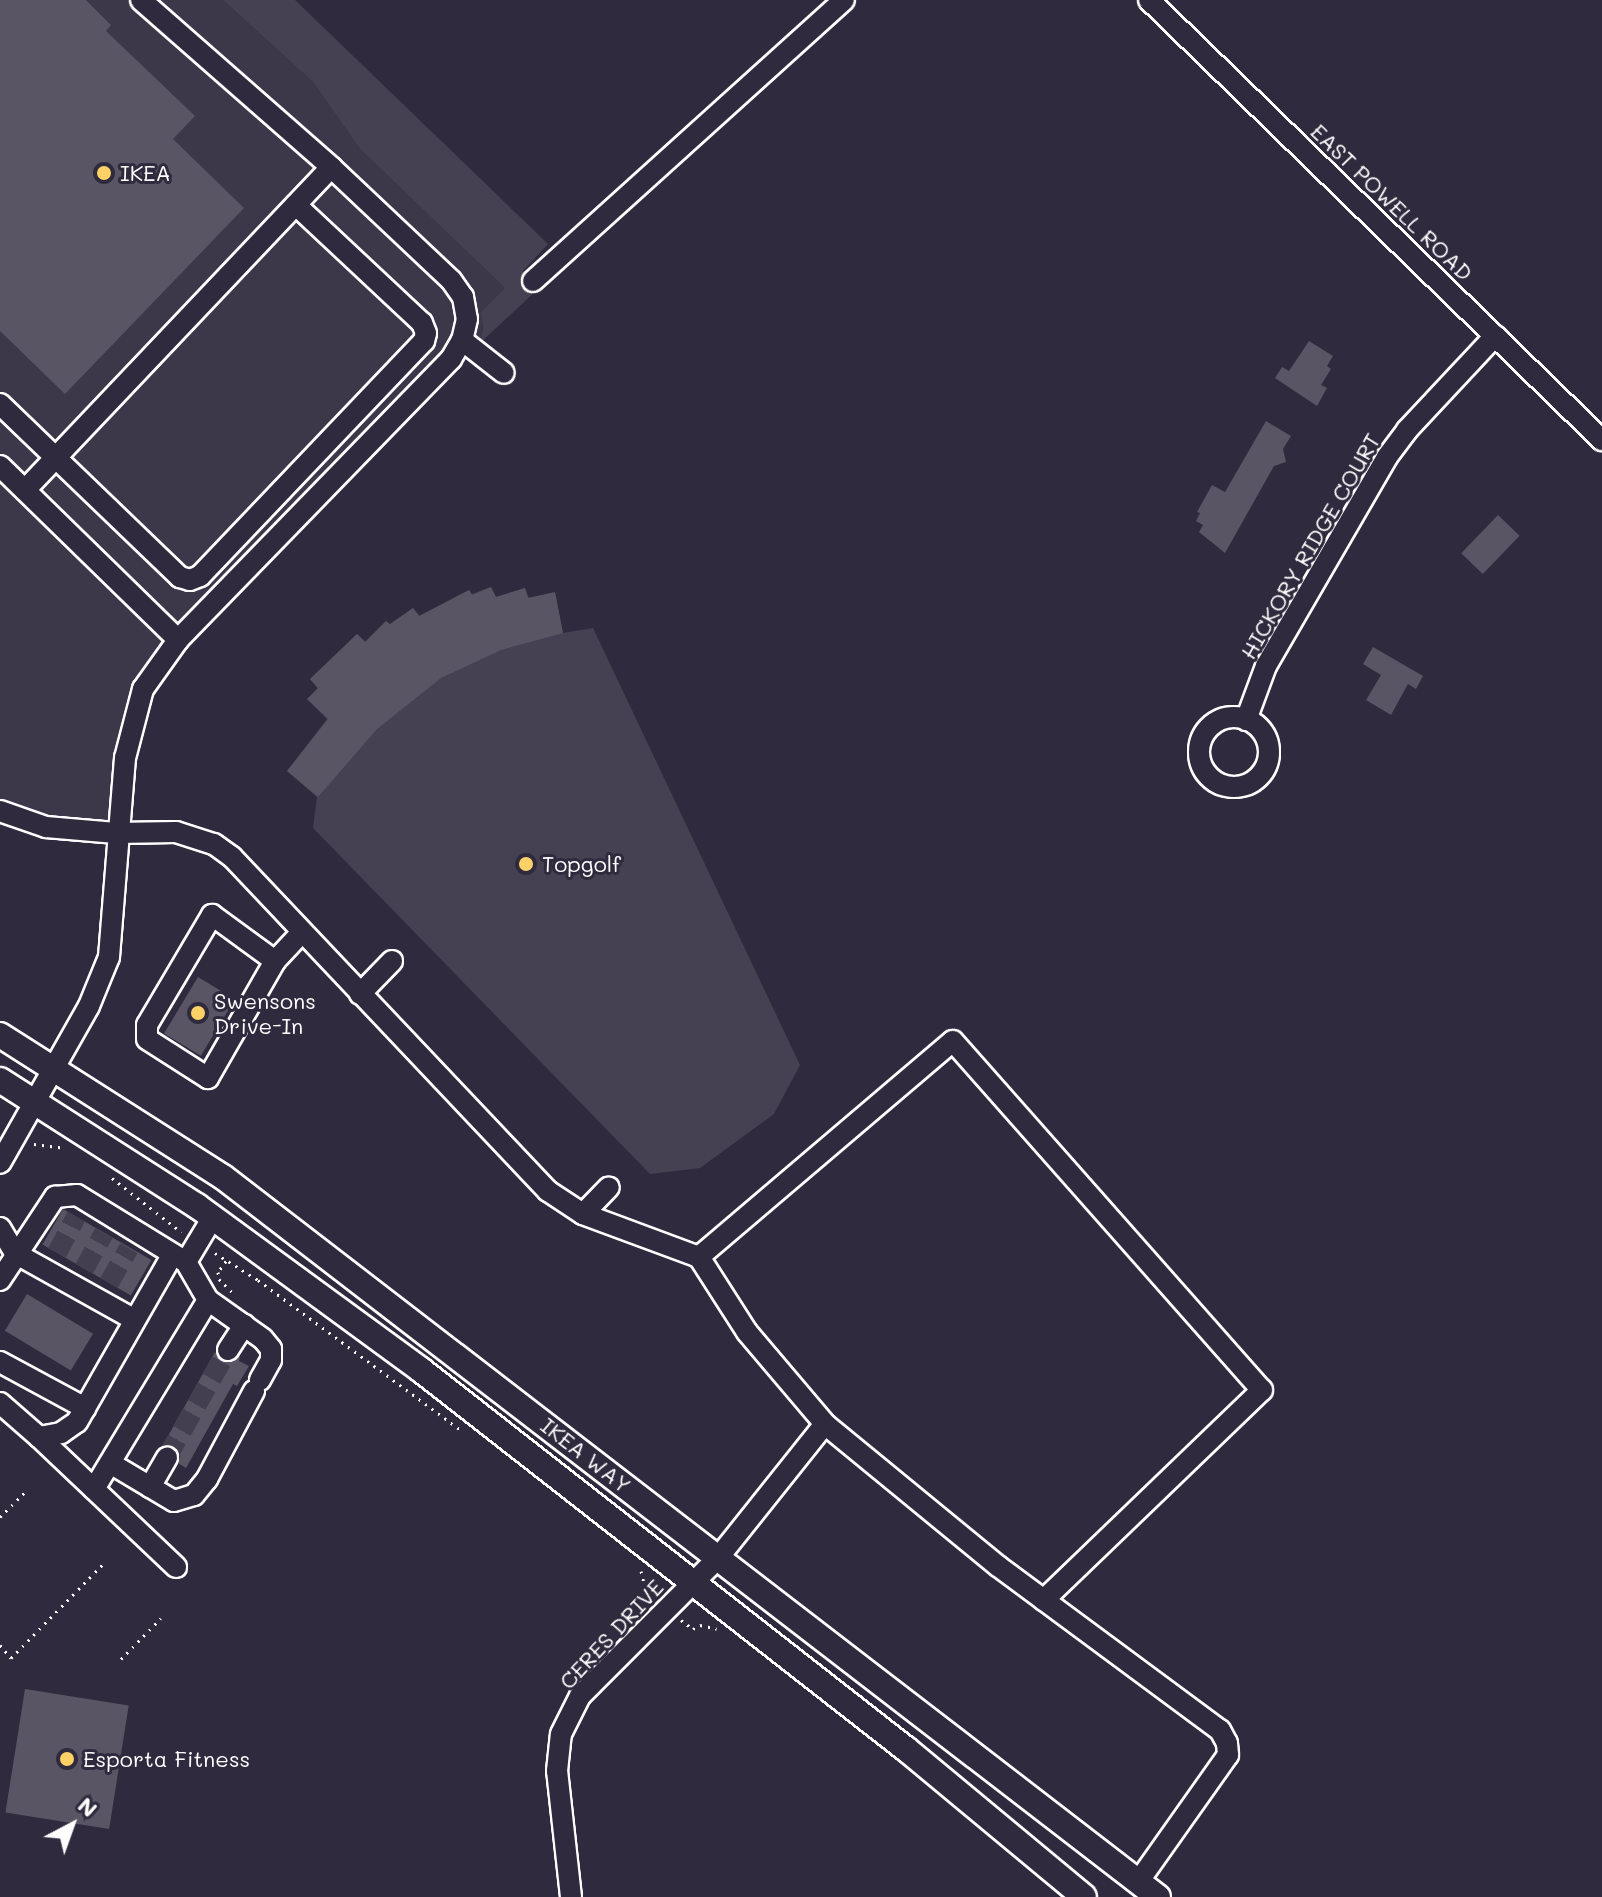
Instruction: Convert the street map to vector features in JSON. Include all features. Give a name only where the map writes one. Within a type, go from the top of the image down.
[{"type":"main road","name":"IKEA WAY","points":[[0,1035],[223,1177],[1148,1890]]},
{"type":"main road","name":"IKEA WAY","points":[[0,1080],[213,1217],[421,1370],[906,1749],[1084,1897]]},
{"type":"street","points":[[0,1163],[89,1006],[109,957],[115,911],[116,833],[125,758],[143,689],[178,640],[451,359],[462,340],[467,319],[463,297],[451,280],[331,167],[141,0]]},
{"type":"street","points":[[533,281],[844,0]]},
{"type":"street","name":"EAST POWELL ROAD","points":[[1149,0],[1602,440]]},
{"type":"street","points":[[25,490],[331,167]]},
{"type":"street","points":[[0,404],[180,577],[190,580],[200,576],[424,341],[426,333],[422,323],[296,205]]},
{"type":"street","name":"HICKORY RIDGE COURT","points":[[1246,720],[1266,666],[1387,457],[1407,430],[1495,336]]},
{"type":"street","points":[[462,340],[504,373]]},
{"type":"street","points":[[0,466],[178,640]]},
{"type":"street","points":[[0,811],[46,827],[116,833],[176,832],[214,844],[232,857],[548,1191],[583,1214],[699,1257],[747,1332],[825,1424],[1044,1600],[1220,1730],[1227,1743],[1228,1755],[1148,1890]]},
{"type":"street","points":[[275,961],[212,915],[147,1025],[147,1039],[208,1078],[275,961],[301,933]]},
{"type":"street","points":[[360,994],[392,961]]},
{"type":"street","points":[[699,1257],[953,1041],[1262,1390],[1044,1600]]},
{"type":"street","points":[[583,1214],[609,1187]]},
{"type":"street","points":[[0,1280],[8,1254],[55,1197],[77,1195],[81,1209],[134,1240],[179,1258],[216,1306],[271,1349],[271,1360],[261,1362],[257,1386],[207,1479],[194,1495],[174,1501],[110,1463]]},
{"type":"street","points":[[39,1437],[61,1433],[77,1422],[135,1320],[179,1258],[198,1243],[213,1217]]},
{"type":"street","points":[[0,1228],[8,1254]]},
{"type":"street","points":[[8,1254],[52,1262],[105,1292],[135,1320]]},
{"type":"street","points":[[94,1489],[216,1306]]},
{"type":"street","points":[[228,1350],[244,1325]]},
{"type":"street","points":[[0,1362],[85,1408]]},
{"type":"street","points":[[0,1403],[176,1567]]},
{"type":"street","name":"CERES DRIVE","points":[[571,1897],[557,1771],[561,1734],[580,1696],[718,1558],[825,1424]]},
{"type":"street","points":[[150,1487],[167,1457]]},
{"type":"path","points":[[17,1133],[39,1147],[67,1148],[77,1153]]},
{"type":"path","points":[[109,1175],[131,1197],[226,1261],[463,1432]]},
{"type":"path","points":[[216,1306],[234,1297],[219,1279],[218,1272],[226,1261]]},
{"type":"path","points":[[0,1517],[28,1489]]},
{"type":"path","points":[[0,1645],[11,1658],[104,1563]]},
{"type":"path","points":[[635,1565],[645,1574],[647,1595],[693,1629],[700,1625],[719,1630]]},
{"type":"path","points":[[121,1659],[161,1618]]},
{"type":"shaded area","points":[[0,0],[223,0],[313,82],[360,149],[505,288],[481,312],[483,328],[480,343],[182,647],[153,691],[143,719],[125,845],[43,838],[0,825]]},
{"type":"shaded area","points":[[223,0],[295,0],[548,244],[523,271],[538,289],[480,343],[483,328],[481,312],[505,288],[360,149],[313,82]]},
{"type":"shaded area","name":"Topgolf","points":[[491,587],[496,597],[525,588],[529,598],[555,593],[563,633],[593,628],[800,1065],[774,1114],[700,1168],[650,1174],[313,828],[317,797],[287,771],[327,719],[307,699],[318,689],[310,679],[357,634],[366,642],[413,608],[420,616],[469,590],[472,594]]},
{"type":"building","name":"IKEA","points":[[0,0],[86,0],[111,25],[106,31],[195,116],[173,139],[244,208],[65,394],[0,331]]},
{"type":"building","points":[[1309,341],[1333,356],[1327,366],[1331,369],[1321,385],[1327,388],[1317,406],[1275,378],[1282,367],[1289,371]]},
{"type":"building","points":[[1266,421],[1291,436],[1283,449],[1286,462],[1274,466],[1225,553],[1199,532],[1203,525],[1196,521],[1200,513],[1197,512],[1212,485],[1225,492]]},
{"type":"building","points":[[1498,515],[1520,536],[1483,574],[1461,553]]},
{"type":"building","points":[[491,587],[496,597],[525,588],[528,598],[555,592],[563,633],[501,650],[441,678],[377,729],[318,797],[287,771],[328,719],[307,699],[318,688],[310,679],[357,634],[365,642],[386,621],[390,624],[413,608],[419,616],[469,590],[472,595]]},
{"type":"building","points":[[1373,647],[1423,676],[1416,689],[1408,684],[1391,715],[1366,700],[1381,675],[1363,664]]},
{"type":"building","points":[[198,977],[235,999],[201,1056],[164,1034]]},
{"type":"building","points":[[63,1209],[151,1260],[131,1296],[42,1245]]},
{"type":"building","points":[[27,1294],[93,1334],[71,1371],[5,1331]]},
{"type":"building","points":[[215,1352],[222,1361],[233,1362],[240,1356],[239,1361],[249,1366],[237,1386],[233,1384],[186,1468],[178,1463],[180,1456],[174,1446],[163,1445]]},
{"type":"building","name":"Esporta Fitness","points":[[25,1689],[129,1705],[109,1829],[5,1812]]},
{"type":"tunnel","points":[[57,1253],[76,1217]]},
{"type":"tunnel","points":[[84,1269],[104,1233]]},
{"type":"tunnel","points":[[109,1283],[129,1248]]},
{"type":"tunnel","points":[[167,1457],[228,1350]]},
{"type":"place","name":"IKEA","points":[[104,173]]},
{"type":"place","name":"Topgolf","points":[[526,864]]},
{"type":"place","name":"Swensons Drive-In","points":[[198,1013]]},
{"type":"place","name":"Esporta Fitness","points":[[67,1759]]}]
